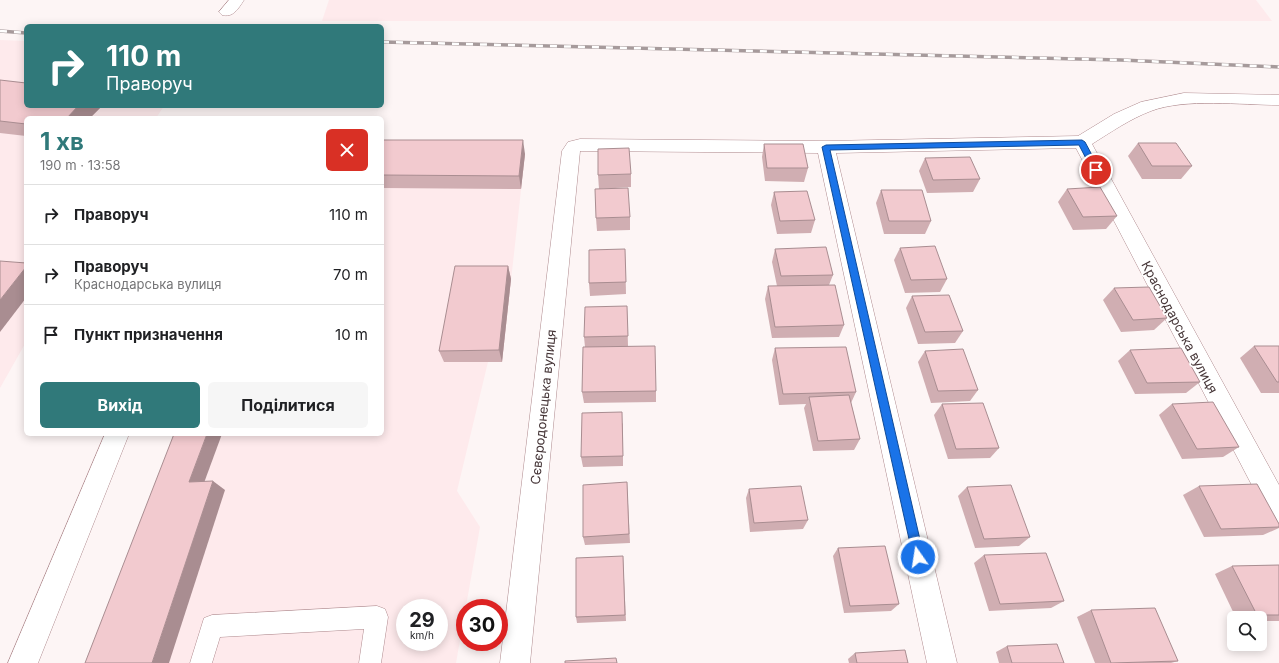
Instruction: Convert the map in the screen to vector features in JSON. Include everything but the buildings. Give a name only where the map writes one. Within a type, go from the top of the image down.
[{"type":"street","points":[[227,12],[237,0]]},
{"type":"street","points":[[942,663],[826,147],[1082,142],[1120,118],[1146,106],[1184,98],[1279,100]]},
{"type":"street","name":"Краснодарська вулиця","points":[[1082,142],[1279,511]]},
{"type":"street","name":"Сєвєродонецька вулиця","points":[[515,663],[571,151],[574,146],[826,147]]},
{"type":"street","points":[[23,663],[116,436]]},
{"type":"lane","points":[[202,663],[212,626],[377,617],[370,663]]},
{"type":"shaded area","points":[[329,0],[1256,0],[1272,21],[322,21]]},
{"type":"shaded area","points":[[0,40],[24,41],[24,108],[163,108],[157,116],[24,116],[24,346],[0,388]]},
{"type":"shaded area","points":[[384,153],[525,154],[502,362],[488,362],[457,491],[480,527],[467,599],[456,599],[456,651],[458,651],[456,663],[104,663],[189,436],[384,436]]},
{"type":"railway","points":[[0,31],[24,33]]},
{"type":"railway","points":[[384,42],[1121,60],[1279,67]]},
{"type":"route","points":[[918,557],[826,147],[1082,142],[1096,170]]}]
